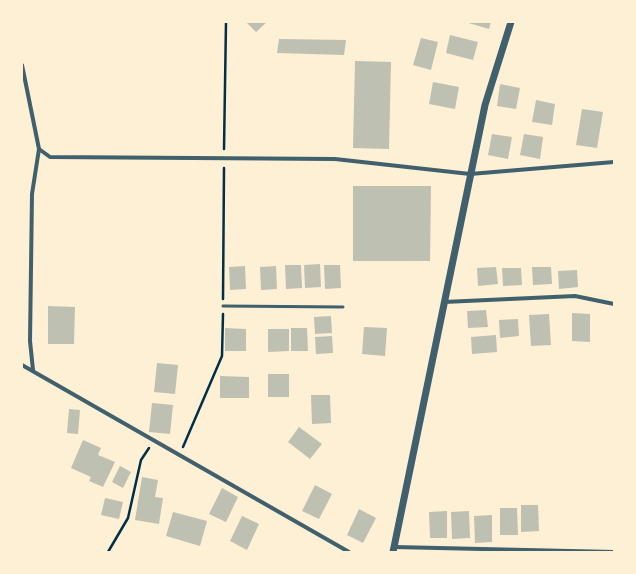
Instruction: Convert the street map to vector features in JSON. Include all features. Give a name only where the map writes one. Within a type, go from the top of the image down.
[{"type":"street","points":[[510,22],[485,105],[393,550],[614,552]]},
{"type":"street","points":[[22,65],[39,149],[32,194],[30,341],[33,370]]},
{"type":"street","points":[[39,149],[50,157],[335,159],[470,174],[614,162]]},
{"type":"street","points":[[444,302],[575,296],[614,304]]},
{"type":"street","points":[[22,365],[349,552]]},
{"type":"lane","points":[[223,306],[343,307]]},
{"type":"path","points":[[180,454],[222,356],[226,22]]},
{"type":"path","points":[[108,552],[128,518],[141,460],[155,440]]},
{"type":"building","points":[[246,22],[267,22],[256,32]]},
{"type":"building","points":[[465,22],[491,22],[489,29]]},
{"type":"building","points":[[450,35],[478,42],[473,60],[446,53]]},
{"type":"building","points":[[421,38],[438,42],[431,70],[413,65]]},
{"type":"building","points":[[279,39],[346,40],[344,55],[277,53]]},
{"type":"building","points":[[355,61],[391,62],[389,149],[353,148]]},
{"type":"building","points":[[433,82],[459,87],[455,109],[429,104]]},
{"type":"building","points":[[500,84],[520,88],[516,109],[497,106]]},
{"type":"building","points":[[536,100],[555,104],[552,125],[532,122]]},
{"type":"building","points":[[582,109],[603,112],[597,148],[576,145]]},
{"type":"building","points":[[492,134],[512,137],[508,159],[488,155]]},
{"type":"building","points":[[524,134],[543,137],[540,159],[520,155]]},
{"type":"building","points":[[353,186],[431,186],[430,261],[353,261]]},
{"type":"building","points":[[320,264],[321,287],[305,288],[304,265]]},
{"type":"building","points":[[285,265],[301,265],[302,288],[286,289]]},
{"type":"building","points":[[324,265],[340,265],[341,288],[325,289]]},
{"type":"building","points":[[245,266],[246,289],[230,290],[229,267]]},
{"type":"building","points":[[276,266],[277,289],[261,290],[260,267]]},
{"type":"building","points":[[496,267],[498,284],[478,286],[477,268]]},
{"type":"building","points":[[532,267],[551,267],[552,284],[533,285]]},
{"type":"building","points":[[502,268],[521,268],[522,285],[503,286]]},
{"type":"building","points":[[577,270],[578,287],[559,289],[558,271]]},
{"type":"building","points":[[48,306],[75,307],[74,344],[48,344]]},
{"type":"building","points":[[486,310],[488,327],[468,328],[467,311]]},
{"type":"building","points":[[572,313],[590,314],[590,342],[572,341]]},
{"type":"building","points":[[549,314],[551,345],[531,346],[529,315]]},
{"type":"building","points":[[331,316],[332,333],[315,334],[314,317]]},
{"type":"building","points":[[518,319],[519,336],[500,338],[499,320]]},
{"type":"building","points":[[364,327],[387,328],[385,356],[362,354]]},
{"type":"building","points":[[225,328],[246,329],[246,351],[225,351]]},
{"type":"building","points":[[291,328],[307,328],[308,351],[291,351]]},
{"type":"building","points":[[268,329],[289,329],[289,351],[268,352]]},
{"type":"building","points":[[496,335],[497,352],[472,354],[471,337]]},
{"type":"building","points":[[332,336],[333,353],[316,354],[315,337]]},
{"type":"building","points":[[157,363],[178,365],[175,394],[154,392]]},
{"type":"building","points":[[268,374],[289,374],[289,397],[268,397]]},
{"type":"building","points":[[220,376],[249,377],[249,398],[220,398]]},
{"type":"building","points":[[311,395],[330,395],[331,423],[312,424]]},
{"type":"building","points":[[152,403],[173,405],[170,434],[149,432]]},
{"type":"building","points":[[69,409],[80,410],[78,434],[67,433]]},
{"type":"building","points":[[299,427],[322,444],[310,459],[288,442]]},
{"type":"building","points":[[83,440],[101,448],[98,455],[115,462],[103,487],[89,481],[91,477],[71,468]]},
{"type":"building","points":[[120,466],[131,472],[123,488],[112,482]]},
{"type":"building","points":[[142,477],[158,480],[155,497],[163,498],[159,524],[135,520]]},
{"type":"building","points":[[315,485],[332,494],[319,519],[302,511]]},
{"type":"building","points":[[222,488],[238,497],[226,522],[209,514]]},
{"type":"building","points":[[105,498],[123,502],[119,519],[101,515]]},
{"type":"building","points":[[521,505],[538,505],[539,531],[521,532]]},
{"type":"building","points":[[500,508],[517,508],[518,535],[500,535]]},
{"type":"building","points":[[359,509],[376,518],[363,543],[347,535]]},
{"type":"building","points":[[447,511],[447,538],[430,538],[429,512]]},
{"type":"building","points":[[469,511],[470,538],[452,539],[451,512]]},
{"type":"building","points":[[173,512],[207,521],[200,546],[166,536]]},
{"type":"building","points":[[492,515],[492,542],[475,543],[474,516]]},
{"type":"building","points":[[242,516],[259,524],[247,550],[230,541]]}]
